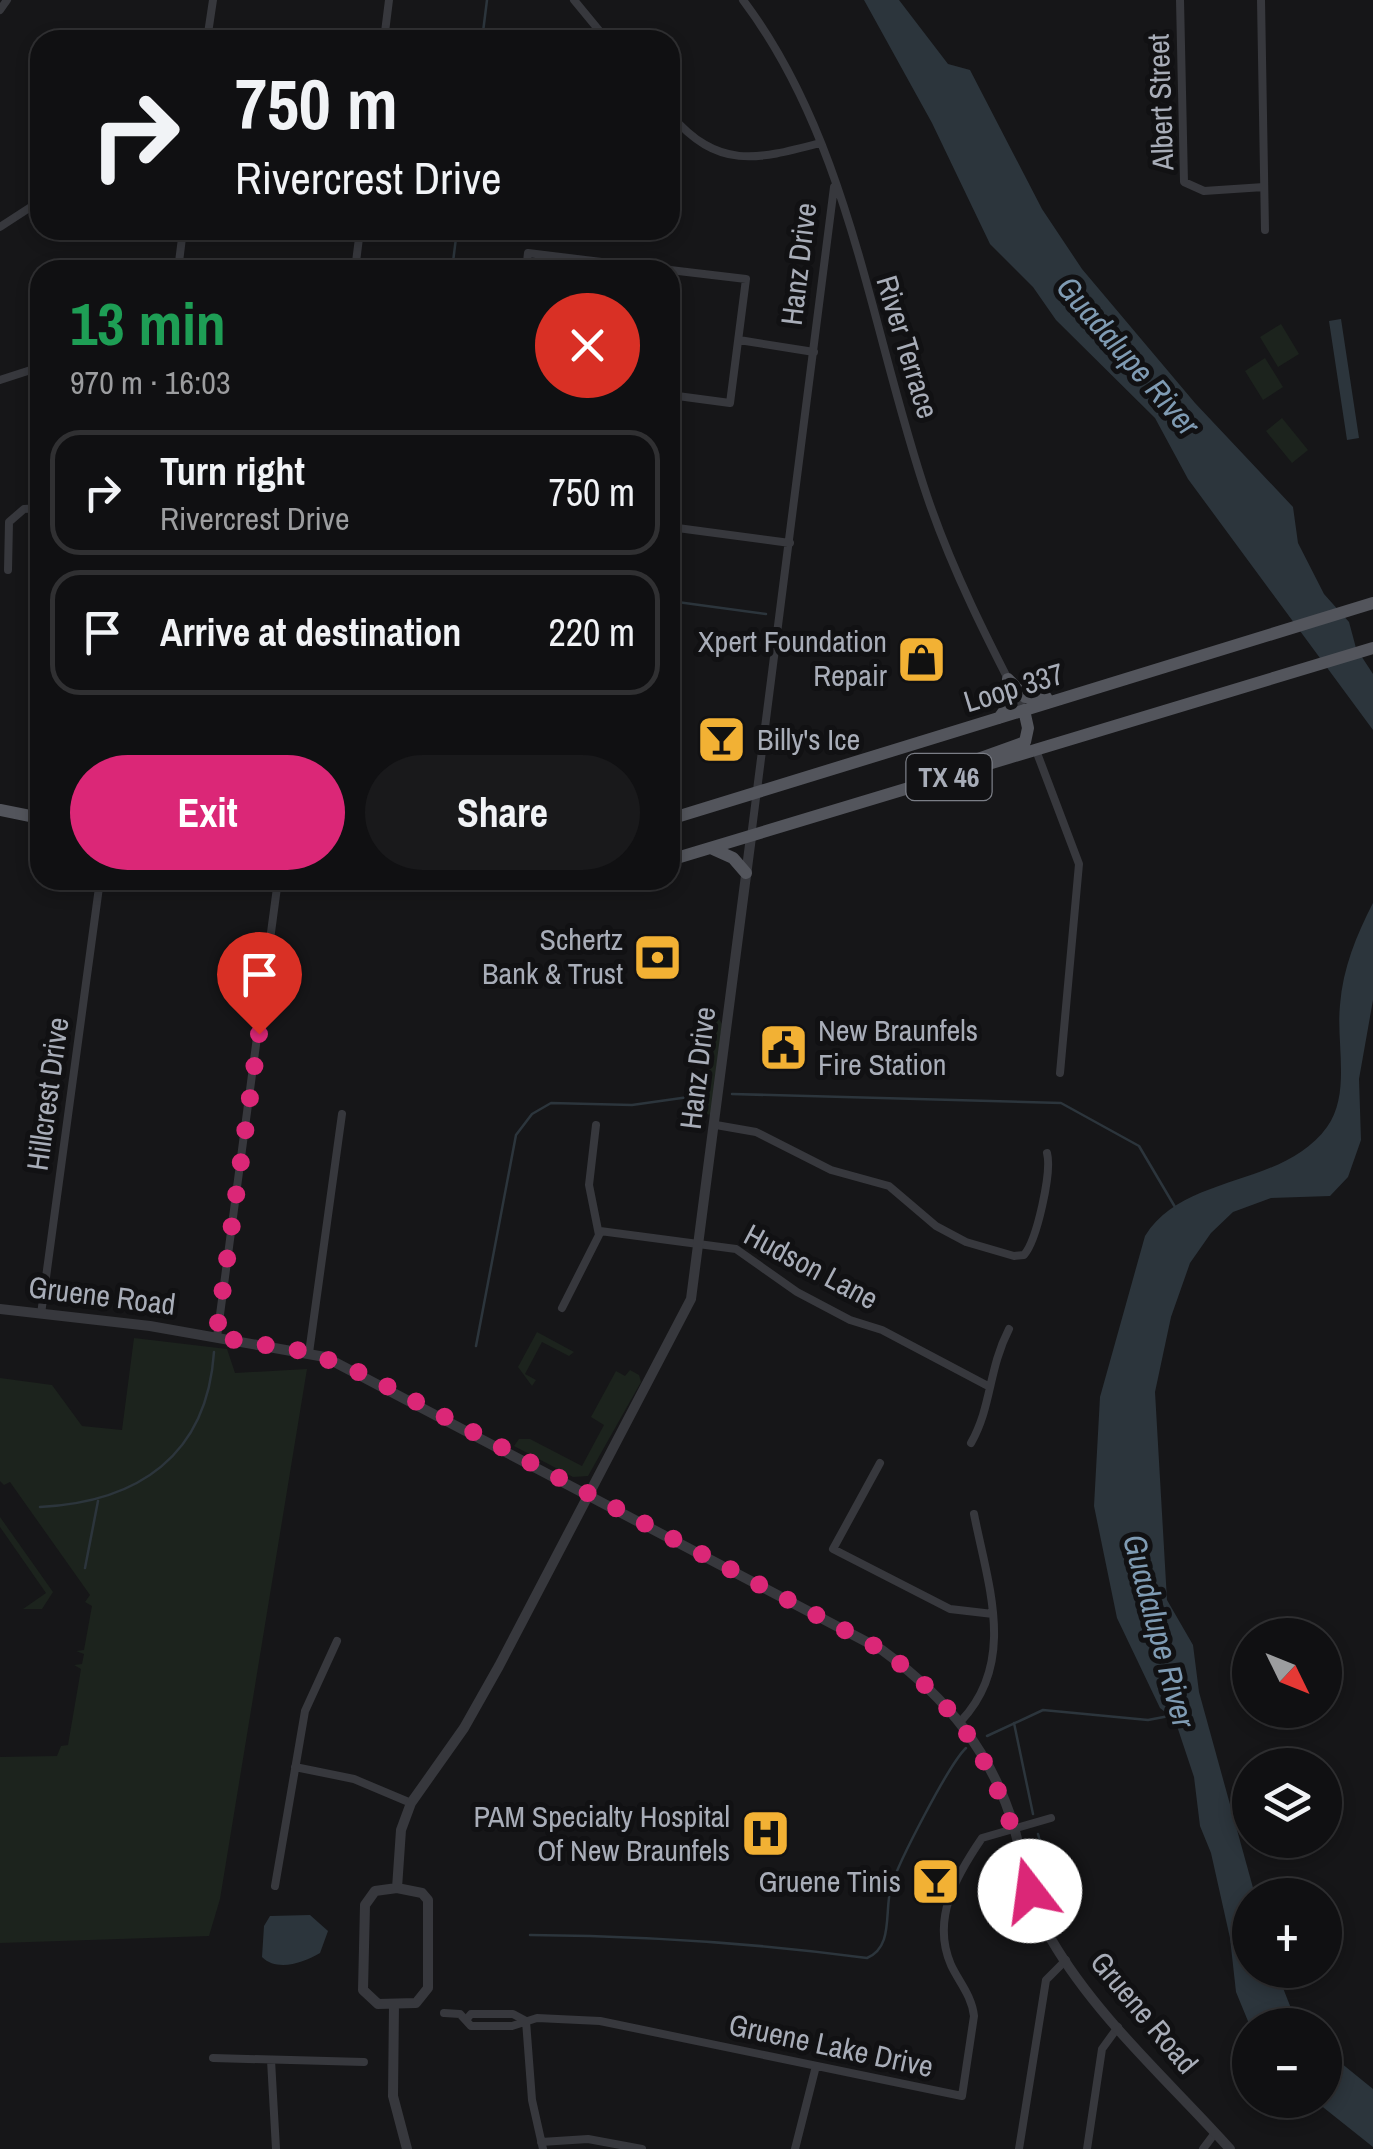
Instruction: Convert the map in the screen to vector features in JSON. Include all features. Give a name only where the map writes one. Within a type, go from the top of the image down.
[{"type":"main road","name":"Loop 337","points":[[680,816],[1371,603]]},
{"type":"main road","name":"TX 46","points":[[680,857],[1373,648]]},
{"type":"main road","points":[[1008,680],[1020,694],[1036,700],[1118,675],[1130,678]]},
{"type":"main road","points":[[999,718],[1007,707],[1008,680]]},
{"type":"main road","points":[[920,786],[934,773],[1020,746],[1028,728],[1024,710]]},
{"type":"main road","points":[[0,810],[30,816]]},
{"type":"main road","points":[[713,849],[733,858],[746,873]]},
{"type":"street","points":[[0,10],[8,0]]},
{"type":"street","points":[[209,30],[212,0]]},
{"type":"street","points":[[385,30],[389,0]]},
{"type":"street","points":[[574,0],[600,30]]},
{"type":"street","name":"River Terrace","points":[[743,0],[778,52],[820,143],[926,494],[1024,710]]},
{"type":"street","name":"Albert Street","points":[[1180,0],[1180,167],[1184,182],[1204,190],[1264,188]]},
{"type":"street","points":[[1261,0],[1265,230]]},
{"type":"street","points":[[680,124],[694,139],[728,155],[768,157],[820,143]]},
{"type":"street","name":"Hanz Drive","points":[[397,1888],[402,1830],[411,1803],[464,1728],[686,1312],[700,1244],[746,873],[760,790],[834,183]]},
{"type":"street","points":[[0,226],[30,207]]},
{"type":"street","points":[[527,260],[528,254],[580,260]]},
{"type":"street","points":[[680,272],[746,280],[730,403],[680,396]]},
{"type":"street","points":[[739,340],[814,352]]},
{"type":"street","points":[[0,380],[30,370]]},
{"type":"street","points":[[8,570],[9,522],[30,509]]},
{"type":"street","points":[[680,528],[790,544]]},
{"type":"street","points":[[1037,752],[1072,836],[1079,864],[1060,1073]]},
{"type":"street","name":"Hillcrest Drive","points":[[41,1314],[99,890]]},
{"type":"street","points":[[216,1337],[277,890]]},
{"type":"street","points":[[309,1352],[342,1114]]},
{"type":"street","points":[[562,1308],[600,1231],[589,1180],[596,1124]]},
{"type":"street","points":[[716,1124],[756,1132],[831,1170],[888,1186],[940,1229],[974,1246],[1014,1256],[1024,1254],[1031,1243],[1048,1173],[1046,1153]]},
{"type":"street","name":"Hudson Lane","points":[[600,1231],[738,1250],[796,1292],[850,1320],[882,1330],[988,1386]]},
{"type":"street","name":"Gruene Road","points":[[0,1309],[309,1352],[368,1376],[882,1650],[915,1674],[961,1721],[994,1774],[1014,1826],[1040,1920],[1066,1960],[1118,2027],[1230,2149]]},
{"type":"street","points":[[972,1443],[984,1416],[992,1364],[1009,1328]]},
{"type":"street","points":[[880,1463],[833,1548],[950,1608],[993,1614]]},
{"type":"street","points":[[961,1721],[984,1691],[995,1662],[993,1614],[974,1514]]},
{"type":"street","points":[[275,1886],[308,1698],[337,1641]]},
{"type":"street","points":[[295,1767],[354,1778],[411,1803]]},
{"type":"street","name":"Gruene Lake Drive","points":[[444,2013],[460,2014],[466,2020],[471,2014],[499,2014],[526,2021],[554,2018],[615,2023],[962,2096],[974,2016],[972,2003],[945,1948],[942,1928],[947,1900],[982,1838],[1051,1818]]},
{"type":"street","points":[[397,1888],[422,1893],[428,1900],[428,1988],[419,2001],[394,2005],[373,2002],[364,1994],[365,1906],[376,1891],[397,1888]]},
{"type":"street","points":[[1019,2149],[1043,1990],[1051,1972],[1066,1960]]},
{"type":"street","points":[[394,2005],[393,2096],[407,2149]]},
{"type":"street","points":[[526,2021],[532,2100],[542,2145],[588,2139],[642,2149]]},
{"type":"street","points":[[1086,2149],[1102,2049],[1118,2027]]},
{"type":"street","points":[[213,2058],[364,2062]]},
{"type":"street","points":[[271,2060],[276,2149]]},
{"type":"street","points":[[796,2149],[816,2066]]},
{"type":"street","points":[[1203,2149],[1216,2133]]},
{"type":"shaded area","points":[[1281,324],[1299,354],[1278,367],[1260,337]]},
{"type":"shaded area","points":[[1265,358],[1283,387],[1263,400],[1245,371]]},
{"type":"shaded area","points":[[1282,418],[1308,450],[1292,463],[1266,431]]},
{"type":"shaded area","points":[[716,1014],[722,1024],[711,1115],[706,1114],[708,1095],[704,1103],[704,1085],[696,1085],[697,1076],[707,1076]]},
{"type":"shaded area","points":[[537,1332],[574,1352],[569,1356],[542,1342],[525,1374],[536,1380],[532,1386],[518,1367]]},
{"type":"shaded area","points":[[134,1338],[227,1349],[235,1373],[307,1369],[220,1899],[209,1936],[0,1943],[0,1757],[57,1756],[61,1746],[68,1745],[81,1669],[74,1665],[82,1664],[84,1654],[76,1651],[84,1650],[92,1606],[85,1602],[90,1595],[10,1482],[4,1485],[0,1481],[0,1378],[52,1385],[82,1426],[122,1430]]},
{"type":"shaded area","points":[[630,1370],[639,1375],[641,1382],[588,1476],[573,1477],[514,1446],[519,1439],[530,1439],[582,1466],[604,1425],[591,1417],[616,1371],[625,1376]]},
{"type":"shaded area","points":[[0,1517],[53,1592],[42,1609],[23,1609],[46,1593],[0,1527]]},
{"type":"water","name":"Guadalupe River","points":[[864,0],[899,0],[948,64],[970,70],[1042,209],[1082,269],[1195,403],[1293,507],[1298,543],[1324,594],[1349,622],[1356,648],[1373,674],[1373,730],[1188,479],[1155,418],[1056,320],[1033,287],[990,244],[932,123]]},
{"type":"water","points":[[1341,319],[1359,438],[1347,440],[1329,321]]},
{"type":"water","name":"Guadalupe River","points":[[1373,903],[1373,1000],[1359,1079],[1361,1140],[1348,1177],[1330,1196],[1271,1198],[1233,1212],[1211,1233],[1190,1263],[1171,1317],[1155,1392],[1167,1600],[1193,1645],[1199,1692],[1232,1812],[1232,1858],[1245,1858],[1250,1878],[1232,1878],[1232,1956],[1211,1853],[1200,1826],[1194,1777],[1175,1720],[1160,1708],[1117,1618],[1094,1506],[1100,1397],[1145,1236],[1162,1216],[1184,1201],[1285,1161],[1308,1147],[1327,1127],[1341,1084],[1339,1020],[1344,978]]},
{"type":"water","points":[[310,1915],[328,1931],[320,1953],[282,1965],[262,1957],[264,1926],[270,1916]]},
{"type":"water","points":[[1236,1988],[1283,1988],[1291,2008],[1243,2008]]},
{"type":"water","points":[[1342,2064],[1373,2089],[1373,2147],[1337,2118],[1342,2118]]},
{"type":"waterway","points":[[483,30],[487,0]]},
{"type":"waterway","points":[[453,260],[456,240]]},
{"type":"waterway","points":[[680,602],[766,614]]},
{"type":"waterway","points":[[732,1094],[1061,1103],[1139,1146],[1175,1207]]},
{"type":"waterway","points":[[476,1346],[516,1135],[532,1114],[551,1103],[632,1105],[703,1095]]},
{"type":"waterway","points":[[40,1507],[108,1495],[161,1467],[182,1445],[198,1419],[209,1388],[214,1352]]},
{"type":"waterway","points":[[85,1568],[98,1501]]},
{"type":"waterway","name":"Guadalupe River","points":[[987,1736],[1043,1710],[1148,1720],[1169,1716]]},
{"type":"waterway","points":[[1014,1723],[1033,1814]]},
{"type":"waterway","points":[[530,1935],[699,1941],[867,1958],[885,1937],[891,1887],[903,1857],[966,1748]]},
{"type":"waterway","points":[[1038,1834],[1056,1898]]},
{"type":"place","name":"Xpert Foundation Repair","points":[[922,659]]},
{"type":"place","name":"Billy's Ice","points":[[722,740]]},
{"type":"place","name":"Schertz Bank & Trust","points":[[658,957]]},
{"type":"place","name":"New Braunfels Fire Station","points":[[783,1048]]},
{"type":"place","name":"PAM Specialty Hospital Of New Braunfels","points":[[765,1834]]},
{"type":"place","name":"Gruene Tinis","points":[[936,1882]]},
{"type":"route","points":[[259,1034],[216,1337],[309,1352],[368,1376],[882,1650],[950,1707],[984,1754],[1014,1826],[1030,1891]]}]
